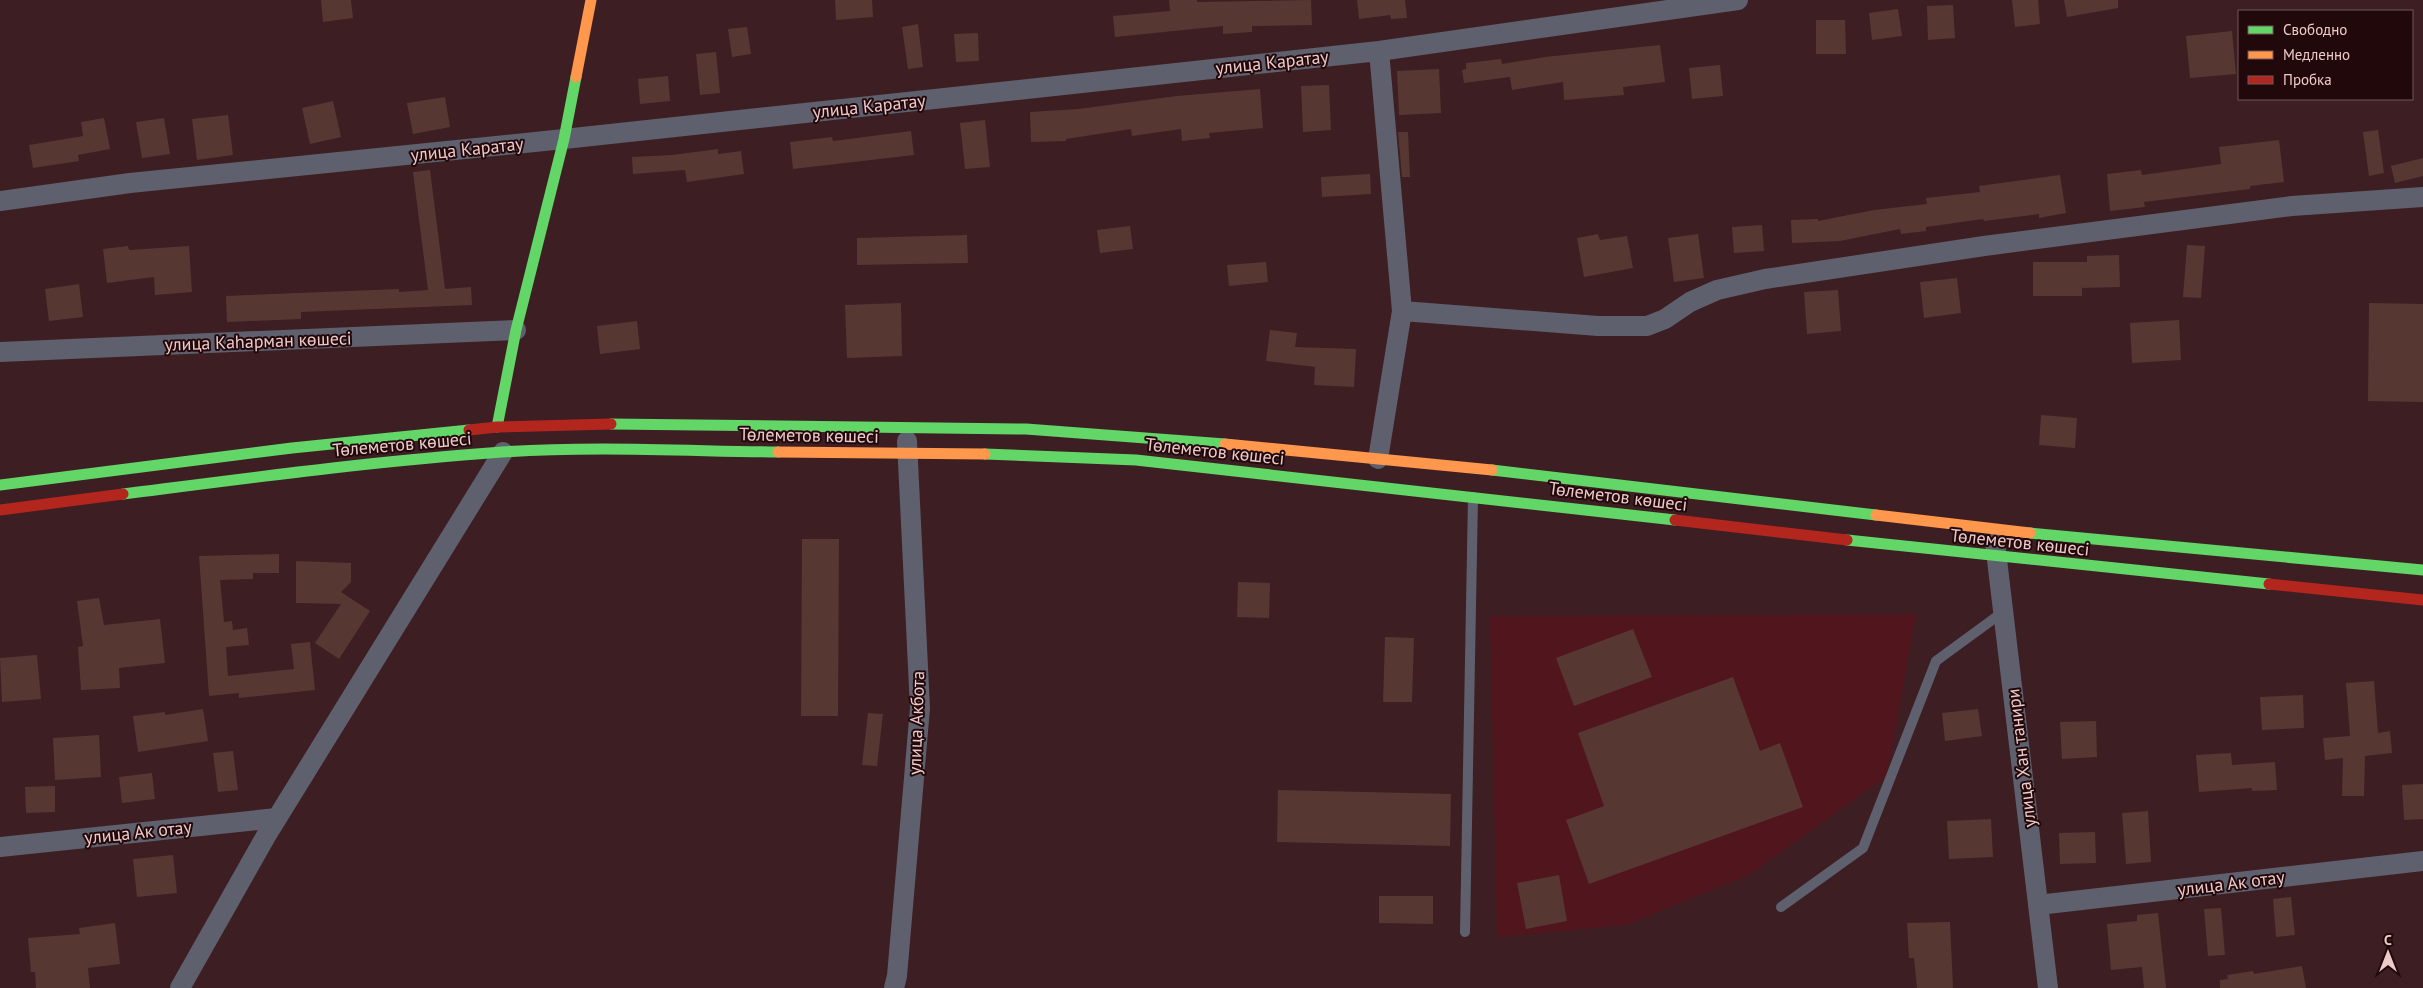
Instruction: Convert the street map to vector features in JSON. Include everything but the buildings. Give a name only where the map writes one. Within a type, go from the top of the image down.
[{"type":"main road","points":[[496,427],[516,330],[564,139],[591,0]]},
{"type":"main road","name":"Төлеметов көшесі","points":[[0,485],[292,448],[496,427],[577,424],[906,426],[1026,429],[1136,436],[1475,468],[1993,529],[2423,570]]},
{"type":"main road","name":"Төлеметов көшесі","points":[[0,510],[296,472],[503,452],[599,450],[1025,454],[1136,460],[1473,496],[1996,557],[2423,600]]},
{"type":"street","name":"улица Каратау","points":[[0,201],[130,183],[564,139],[1379,51],[1738,0]]},
{"type":"street","points":[[1378,459],[1402,311],[1379,51]]},
{"type":"street","points":[[1402,311],[1598,326],[1647,326],[1665,319],[1690,302],[1717,290],[1765,279],[1984,246],[2292,206],[2423,197]]},
{"type":"street","name":"улица Каһарман көшесі","points":[[0,352],[516,330]]},
{"type":"street","name":"улица Акбота","points":[[894,988],[897,976],[920,708],[906,426]]},
{"type":"street","points":[[180,988],[277,818],[503,452]]},
{"type":"street","name":"улица Хан танири","points":[[1993,529],[2048,988]]},
{"type":"street","name":"улица Ак отау","points":[[0,846],[277,818]]},
{"type":"street","name":"улица Ак отау","points":[[2038,905],[2423,861]]},
{"type":"lane","points":[[1465,932],[1473,496]]},
{"type":"lane","points":[[1781,907],[1863,848],[1936,661],[2003,612]]},
{"type":"shaded area","points":[[1916,614],[1887,776],[1749,875],[1626,925],[1497,937],[1490,616]]},
{"type":"traffic: fast","points":[[497,427],[516,330],[564,139],[576,77]]},
{"type":"traffic: fast","points":[[611,424],[1026,429],[1225,444]]},
{"type":"traffic: fast","points":[[0,485],[292,448],[469,430]]},
{"type":"traffic: fast","points":[[123,494],[359,465],[502,452],[606,449],[778,452]]},
{"type":"traffic: fast","points":[[985,454],[1136,460],[1675,520]]},
{"type":"traffic: fast","points":[[1492,470],[1876,515]]},
{"type":"traffic: fast","points":[[2030,533],[2423,570]]},
{"type":"traffic: fast","points":[[1847,540],[2269,584]]},
{"type":"traffic: slow","points":[[576,77],[591,0]]},
{"type":"traffic: slow","points":[[1225,444],[1492,470]]},
{"type":"traffic: slow","points":[[778,452],[985,454]]},
{"type":"traffic: slow","points":[[1876,515],[2030,533]]},
{"type":"traffic: jam","points":[[469,430],[497,427],[611,424]]},
{"type":"traffic: jam","points":[[0,510],[123,494]]},
{"type":"traffic: jam","points":[[1675,520],[1847,540]]},
{"type":"traffic: jam","points":[[2269,584],[2423,600]]}]
